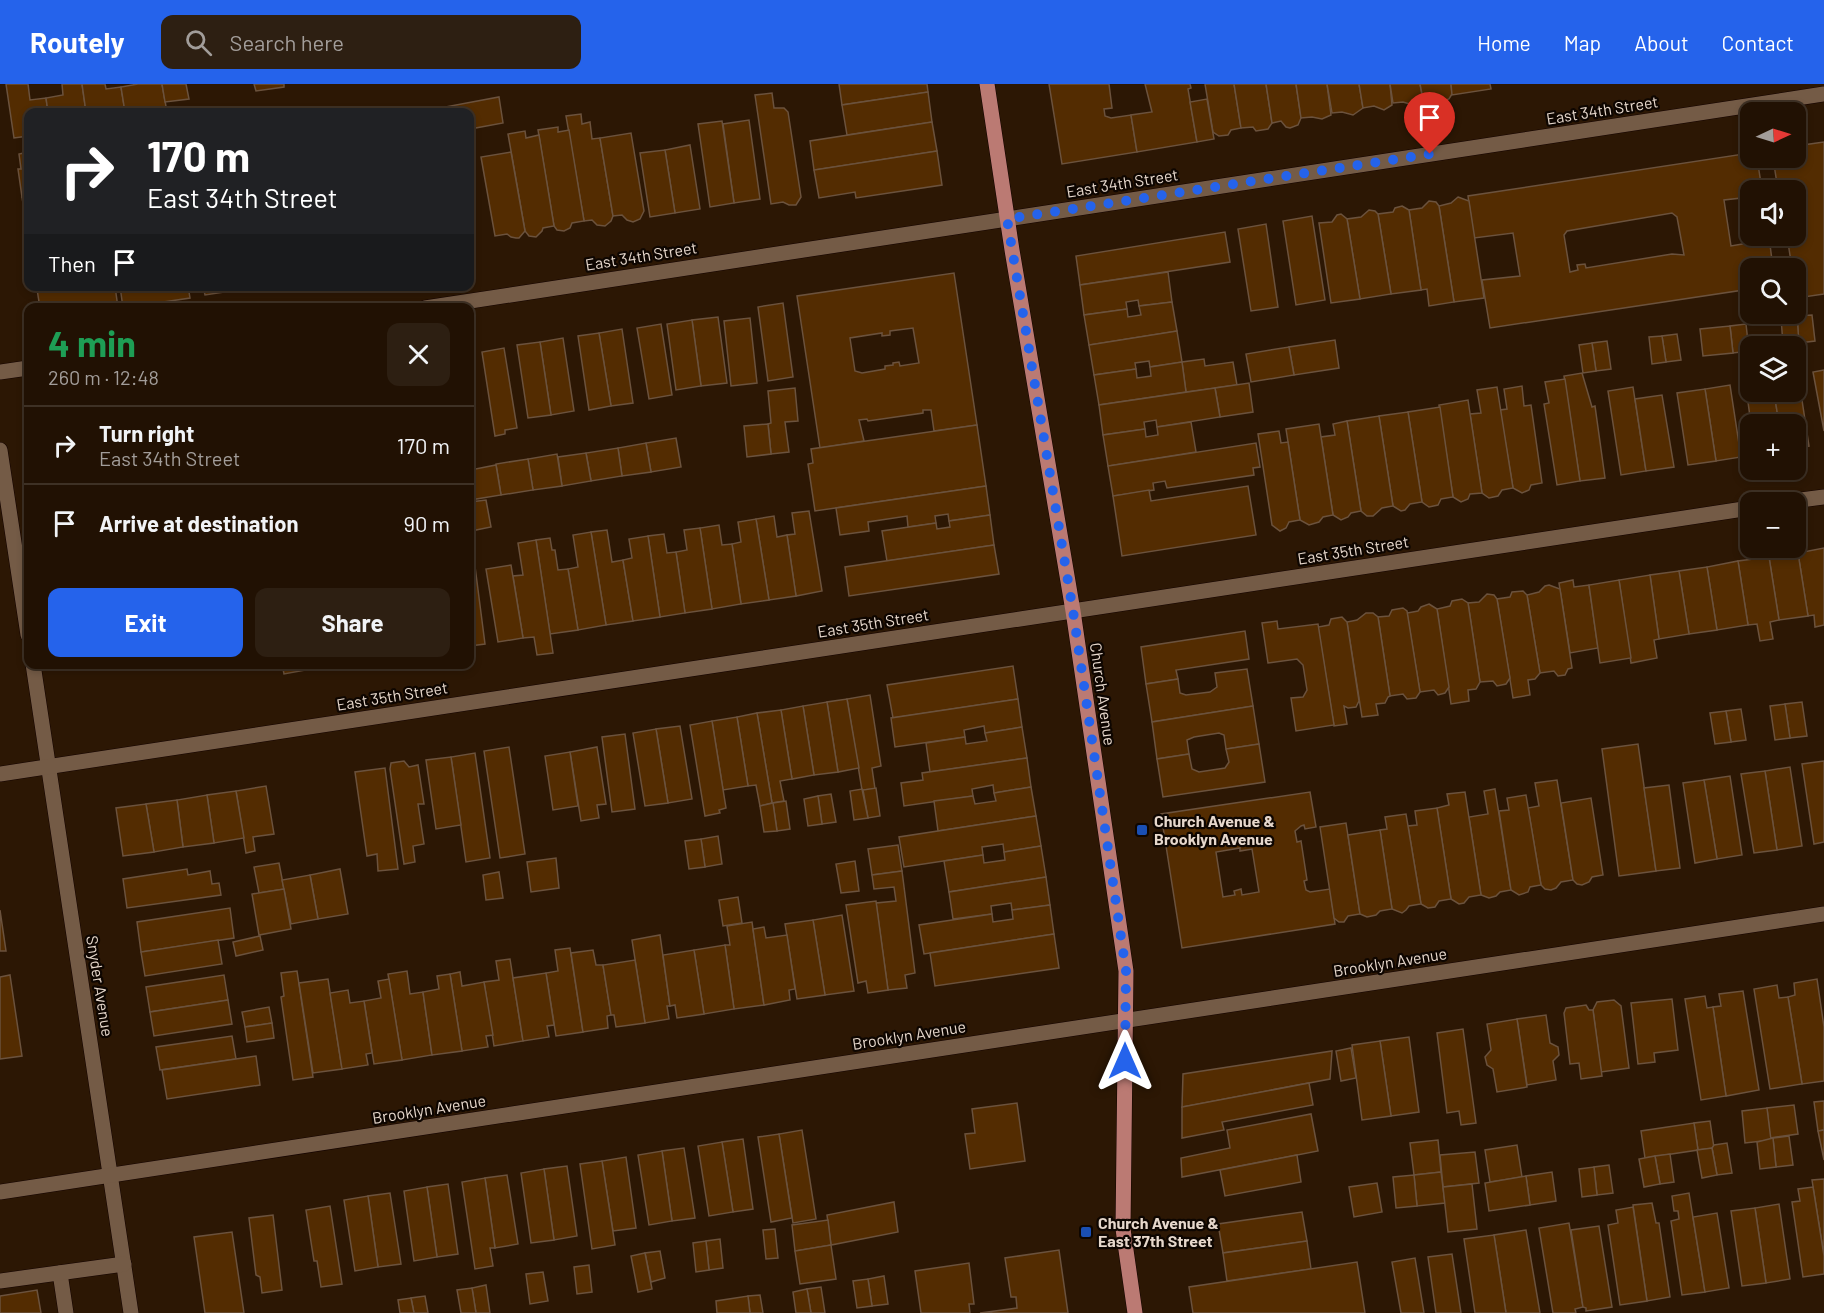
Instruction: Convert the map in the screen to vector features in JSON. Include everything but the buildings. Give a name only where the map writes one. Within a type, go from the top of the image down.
[{"type":"main road","name":"Church Avenue","points":[[987,84],[1007,219],[1073,611],[1126,971],[1123,1229],[1136,1313]]},
{"type":"street","name":"East 34th Street","points":[[458,303],[1824,94]]},
{"type":"street","points":[[0,372],[24,369]]},
{"type":"street","points":[[0,450],[24,609]]},
{"type":"street","points":[[1806,499],[1824,496]]},
{"type":"street","name":"East 35th Street","points":[[0,774],[1740,510]]},
{"type":"street","name":"Snyder Avenue","points":[[34,669],[131,1313]]},
{"type":"street","name":"Brooklyn Avenue","points":[[0,1192],[1824,914]]},
{"type":"street","points":[[0,1281],[124,1264]]},
{"type":"street","points":[[60,1273],[66,1313]]},
{"type":"place","name":"Church Avenue & Brooklyn Avenue","points":[[1142,830]]},
{"type":"place","name":"Church Avenue & East 37th Street","points":[[1086,1232]]},
{"type":"route","points":[[1125,1061],[1126,971],[1073,611],[1007,219],[1430,154]]}]
